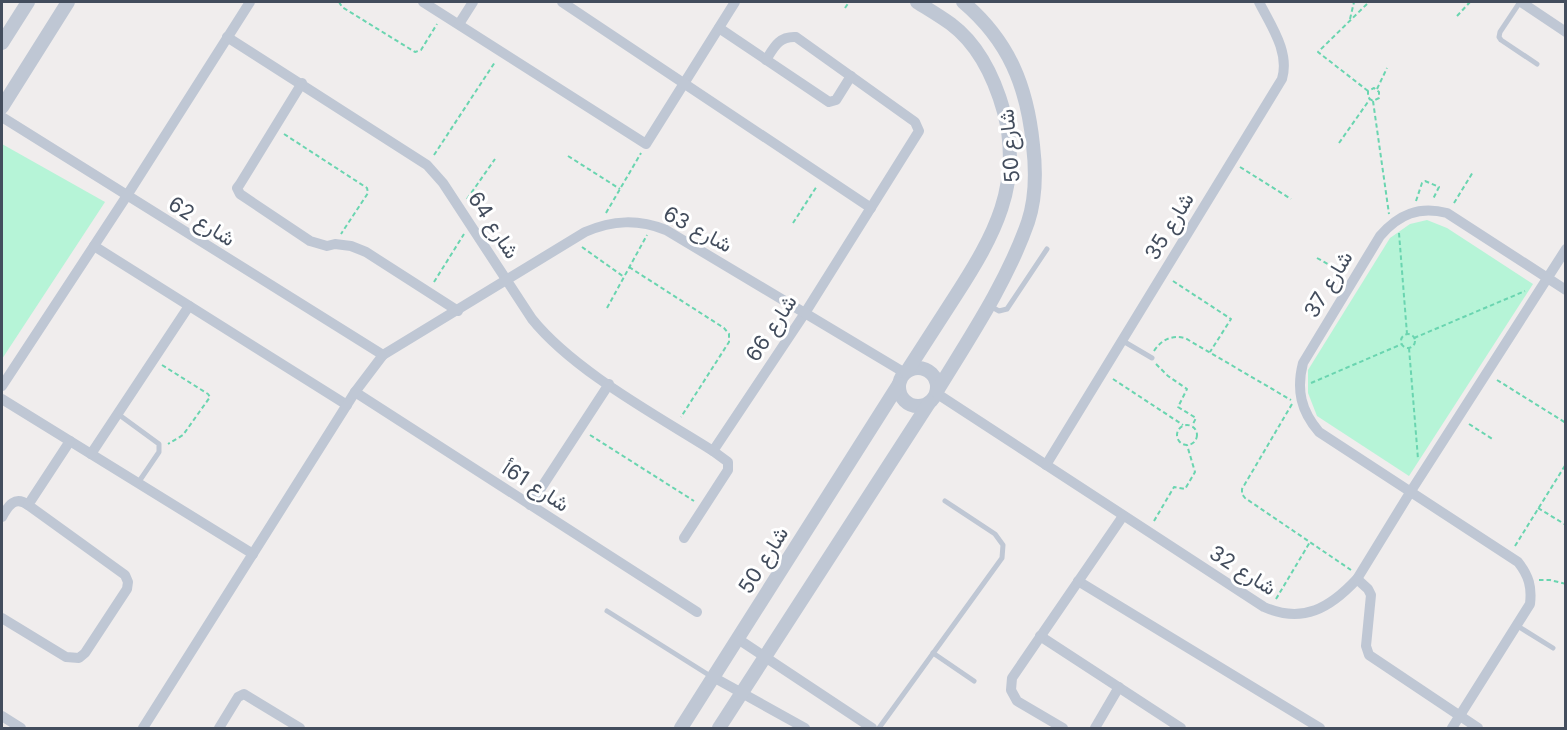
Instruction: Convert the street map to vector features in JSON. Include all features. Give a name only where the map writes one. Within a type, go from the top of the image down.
[{"type":"street","points":[[2,43],[28,2]]},
{"type":"street","points":[[2,107],[68,2]]},
{"type":"street","points":[[2,386],[250,2]]},
{"type":"street","points":[[423,2],[646,144],[735,2]]},
{"type":"street","points":[[459,24],[473,2]]},
{"type":"street","points":[[562,2],[871,208]]},
{"type":"street","name":"شارع 50","points":[[680,728],[979,261],[1005,201],[1011,167],[1009,132],[1000,99],[989,72],[974,46],[953,25],[917,2]]},
{"type":"street","name":"شارع 50","points":[[719,729],[934,396],[988,305],[1018,248],[1029,220],[1034,189],[1035,159],[1027,102],[1017,73],[1004,47],[986,23],[963,2]]},
{"type":"street","name":"شارع 35","points":[[1046,465],[1282,79],[1285,70],[1282,50],[1259,2]]},
{"type":"street","points":[[1521,2],[1566,32]]},
{"type":"street","points":[[719,28],[766,60],[829,102],[836,100],[851,76],[796,37],[783,38],[766,60]]},
{"type":"street","name":"شارع 64","points":[[228,37],[427,165],[460,208],[546,336],[609,384],[713,451]]},
{"type":"street","name":"شارع 66","points":[[713,451],[805,313],[919,134],[919,127],[915,122],[851,76]]},
{"type":"street","points":[[302,83],[240,184],[238,191],[243,198],[310,241],[327,246],[335,244],[351,246],[366,252],[458,310]]},
{"type":"street","name":"شارع 62","points":[[2,117],[382,356]]},
{"type":"street","points":[[1394,221],[1411,213],[1427,210],[1447,213],[1546,280],[1566,290]]},
{"type":"street","name":"شارع 37","points":[[1394,221],[1380,236],[1303,363],[1299,389],[1303,408],[1319,432],[1518,562],[1530,582]]},
{"type":"street","name":"شارع 63","points":[[143,729],[355,392],[382,356],[572,239],[599,226],[626,222],[653,225],[666,230],[805,313],[904,376]]},
{"type":"street","points":[[94,246],[347,405]]},
{"type":"street","name":"شارع 32","points":[[934,396],[1046,465],[1269,610],[1280,614],[1300,615],[1313,612],[1336,599],[1358,577],[1566,249]]},
{"type":"street","points":[[91,454],[189,306]]},
{"type":"street","points":[[917,368],[928,371],[936,379],[934,396],[918,407],[908,404],[900,395],[904,376],[917,368]]},
{"type":"street","points":[[530,506],[609,384]]},
{"type":"street","name":"شارع 61أ","points":[[355,392],[697,612]]},
{"type":"street","points":[[2,399],[253,554]]},
{"type":"street","points":[[28,505],[69,441]]},
{"type":"street","points":[[684,538],[729,467],[726,460],[713,451]]},
{"type":"street","points":[[2,517],[14,501],[28,505],[125,575],[128,585],[85,653],[78,658],[66,657],[2,618]]},
{"type":"street","points":[[1063,729],[1017,701],[1011,690],[1012,678],[1123,516]]},
{"type":"street","points":[[1358,577],[1371,595],[1366,646],[1370,655],[1478,729]]},
{"type":"street","points":[[1078,581],[1320,729]]},
{"type":"street","points":[[1452,729],[1530,604],[1530,582]]},
{"type":"street","points":[[1040,636],[1181,729]]},
{"type":"street","points":[[738,639],[872,729]]},
{"type":"street","points":[[713,677],[805,729]]},
{"type":"street","points":[[1095,729],[1119,687]]},
{"type":"street","points":[[219,729],[238,697],[244,694],[300,729]]},
{"type":"street","points":[[2,716],[18,728]]},
{"type":"lane","points":[[1521,2],[1500,32],[1499,37],[1537,64]]},
{"type":"lane","points":[[988,305],[999,311],[1007,309],[1047,249]]},
{"type":"lane","points":[[1122,340],[1152,358]]},
{"type":"lane","points":[[118,414],[156,439],[160,446],[159,452],[138,483]]},
{"type":"lane","points":[[879,729],[1002,558],[1003,545],[995,534],[945,501]]},
{"type":"lane","points":[[607,611],[713,677]]},
{"type":"lane","points":[[1516,625],[1553,648]]},
{"type":"lane","points":[[933,653],[974,681]]},
{"type":"path","points":[[339,2],[344,8],[415,52],[421,50],[443,14]]},
{"type":"path","points":[[845,8],[849,2]]},
{"type":"path","points":[[1350,20],[1354,2]]},
{"type":"path","points":[[1369,2],[1318,52],[1368,91],[1367,94],[1371,100],[1394,221],[1407,334]]},
{"type":"path","points":[[1457,16],[1470,2]]},
{"type":"path","points":[[427,165],[502,52]]},
{"type":"path","points":[[1339,143],[1371,100],[1379,98],[1377,89],[1387,68]]},
{"type":"path","points":[[1368,91],[1377,89]]},
{"type":"path","points":[[274,128],[367,188],[368,193],[335,244]]},
{"type":"path","points":[[599,226],[646,144]]},
{"type":"path","points":[[568,156],[620,189]]},
{"type":"path","points":[[460,208],[495,159]]},
{"type":"path","points":[[1232,162],[1291,199]]},
{"type":"path","points":[[1447,213],[1473,172]]},
{"type":"path","points":[[793,224],[824,176]]},
{"type":"path","points":[[1411,213],[1422,183],[1425,181],[1439,187],[1427,210]]},
{"type":"path","points":[[428,292],[470,224]]},
{"type":"path","points":[[607,308],[653,225]]},
{"type":"path","points":[[572,239],[624,277]]},
{"type":"path","points":[[1317,258],[1354,278]]},
{"type":"path","points":[[629,267],[724,328],[729,334],[729,342],[675,427]]},
{"type":"path","points":[[1163,274],[1231,319],[1210,352]]},
{"type":"path","points":[[1414,338],[1546,280]]},
{"type":"path","points":[[1407,334],[1414,338]]},
{"type":"path","points":[[1402,344],[1402,338],[1407,334]]},
{"type":"path","points":[[1192,426],[1196,418],[1179,407],[1187,389],[1168,376],[1152,358],[1158,345],[1171,337],[1185,338],[1293,402],[1241,491],[1245,498],[1358,577]]},
{"type":"path","points":[[1409,348],[1414,344],[1414,338]]},
{"type":"path","points":[[1299,389],[1402,344]]},
{"type":"path","points":[[1402,344],[1409,348]]},
{"type":"path","points":[[1409,348],[1419,478]]},
{"type":"path","points":[[153,360],[208,393],[210,397],[183,435],[172,443],[160,446]]},
{"type":"path","points":[[1103,372],[1183,425],[1192,426],[1196,431],[1196,439],[1191,444],[1180,442],[1177,435],[1183,425]]},
{"type":"path","points":[[1486,373],[1566,423]]},
{"type":"path","points":[[1458,417],[1494,440]]},
{"type":"path","points":[[580,429],[704,507]]},
{"type":"path","points":[[1148,531],[1174,487],[1185,489],[1195,472],[1187,445]]},
{"type":"path","points":[[1508,556],[1566,464]]},
{"type":"path","points":[[1538,508],[1566,525]]},
{"type":"path","points":[[1269,610],[1310,542]]},
{"type":"path","points":[[1530,582],[1550,580],[1566,584]]},
{"type":"green space","points":[[2,144],[105,202],[2,359]]},
{"type":"green space","points":[[1427,220],[1447,228],[1533,284],[1409,476],[1317,416],[1308,393],[1308,370],[1390,238],[1410,224]]}]
